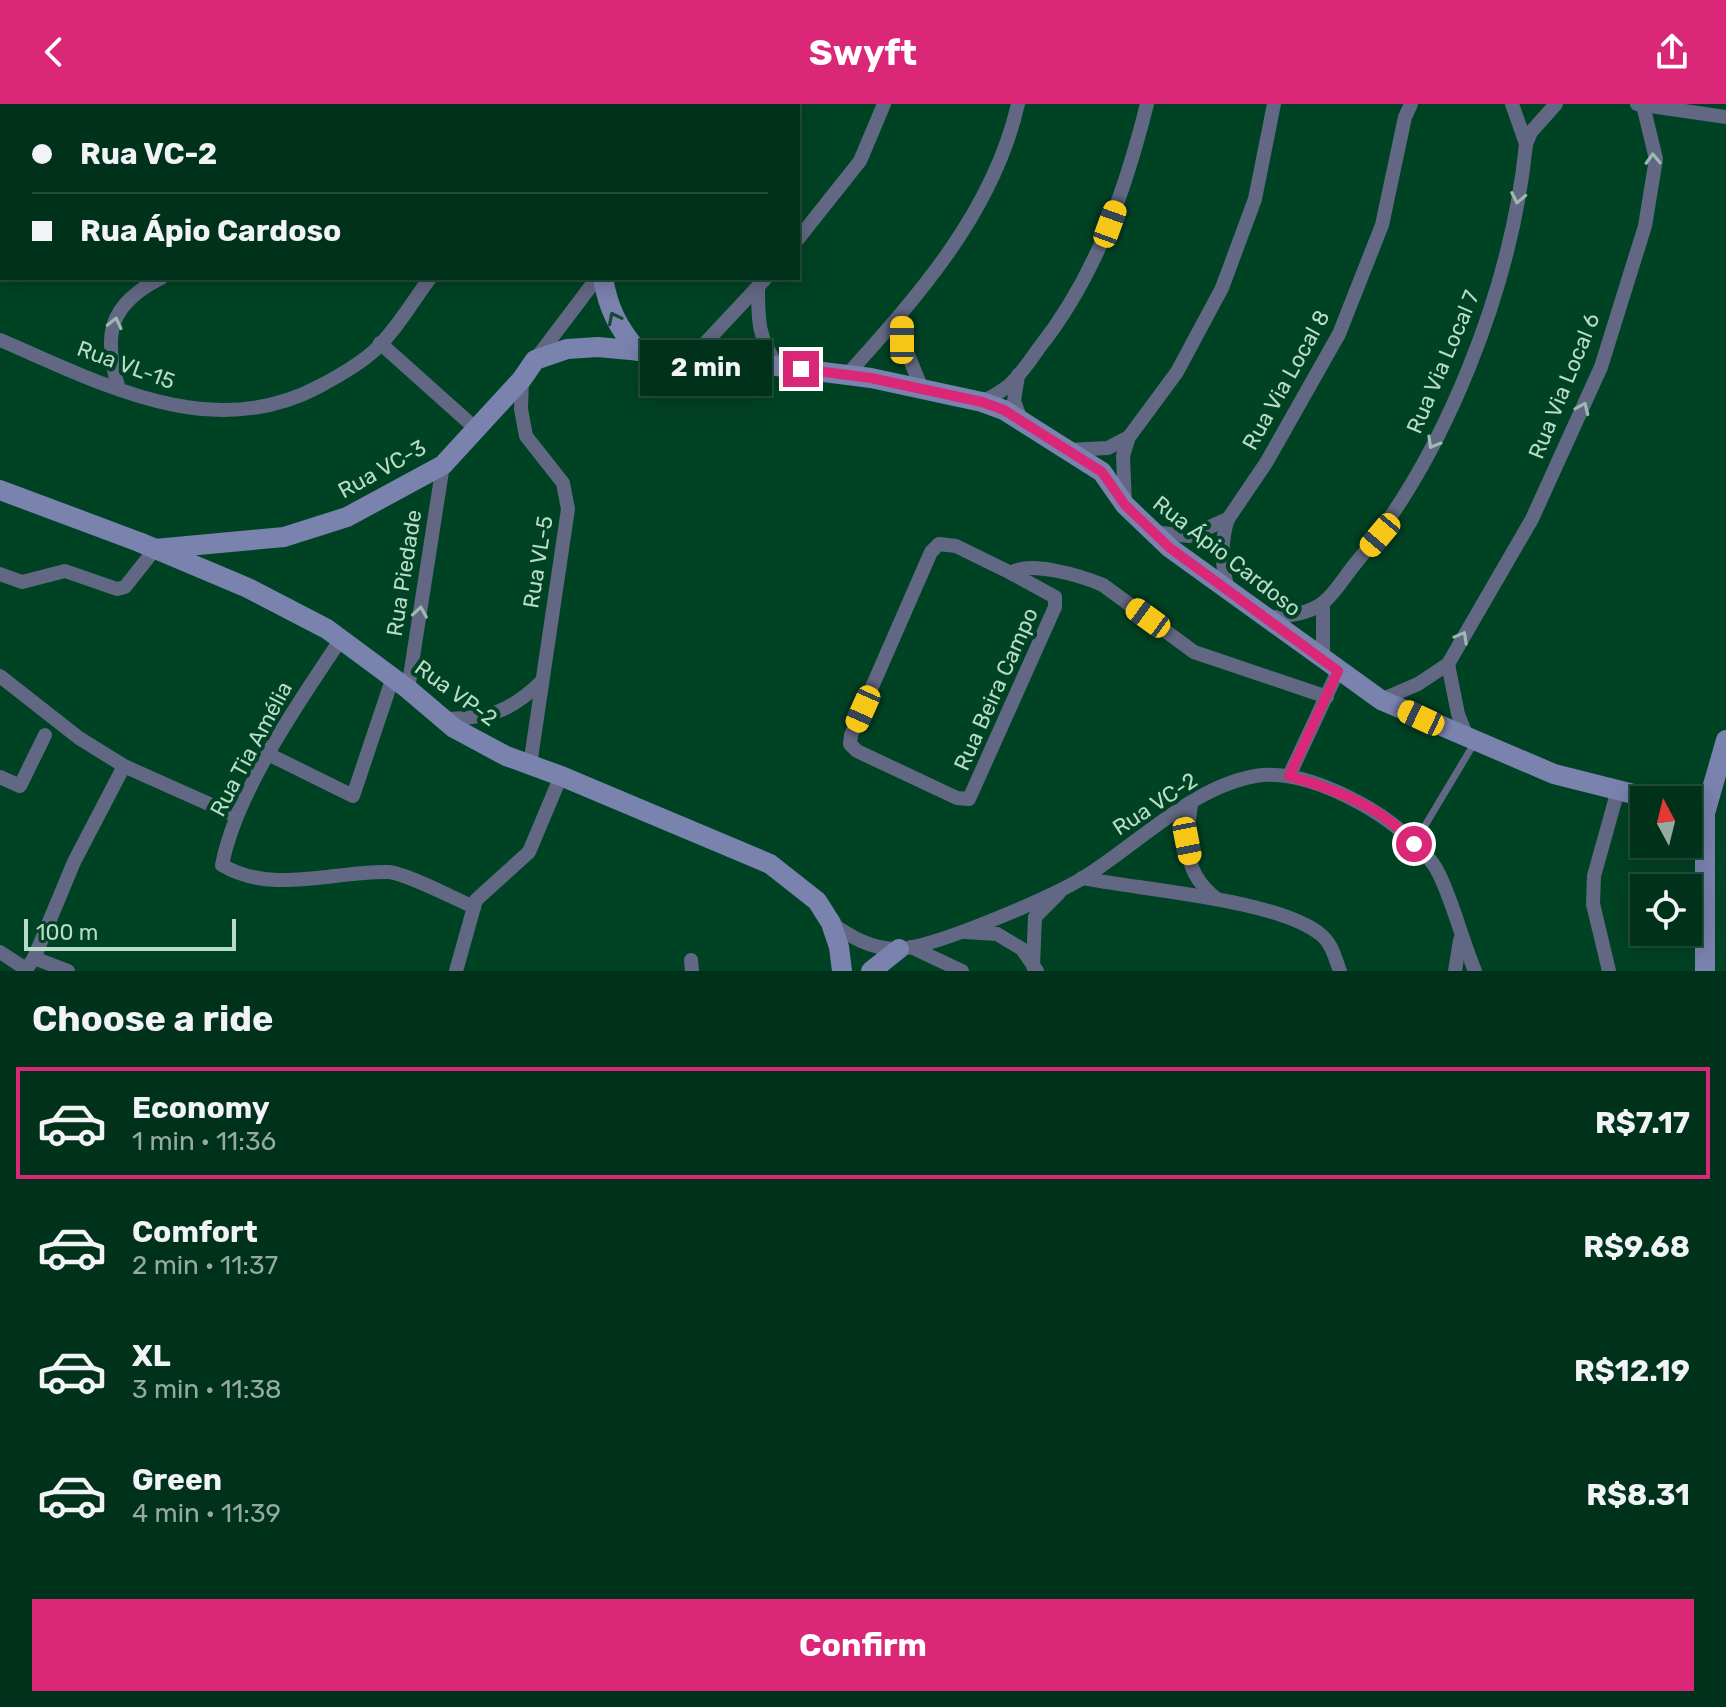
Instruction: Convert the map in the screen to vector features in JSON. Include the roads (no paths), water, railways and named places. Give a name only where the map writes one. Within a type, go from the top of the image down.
[{"type":"street","points":[[800,236],[860,161],[884,104]]},
{"type":"street","points":[[847,375],[901,315],[965,232],[1010,136],[1018,104]]},
{"type":"street","points":[[982,402],[1008,386],[1050,335],[1099,253],[1131,165],[1147,104]]},
{"type":"street","points":[[1125,505],[1123,456],[1129,437],[1177,372],[1222,288],[1255,199],[1274,104]]},
{"type":"street","name":"Rua Via Local 7","points":[[1512,104],[1526,144]]},
{"type":"street","name":"Rua Via Local 7","points":[[1323,603],[1380,535],[1444,424],[1501,280],[1526,144],[1531,132],[1556,104]]},
{"type":"street","points":[[1637,104],[1675,106],[1726,117]]},
{"type":"street","name":"Rua Via Local 6","points":[[1381,700],[1418,684],[1448,664],[1532,519],[1601,367],[1645,226],[1656,159],[1643,105]]},
{"type":"street","name":"Rua Via Local 8","points":[[1228,591],[1223,570],[1223,534],[1228,519],[1266,463],[1339,334],[1382,225],[1405,108]]},
{"type":"street","points":[[119,389],[111,353],[112,329],[118,308],[136,292],[157,280]]},
{"type":"street","name":"Rua VC-3","points":[[155,549],[284,537],[347,517],[443,465],[522,379],[598,280]]},
{"type":"street","points":[[601,280],[608,308],[621,332],[638,351]]},
{"type":"street","name":"Rua VL-15","points":[[0,340],[119,389],[173,407],[213,411],[255,409],[308,393],[334,379],[380,343],[425,281]]},
{"type":"street","points":[[693,356],[762,282]]},
{"type":"street","points":[[762,282],[758,321],[764,346],[778,366]]},
{"type":"street","points":[[901,315],[902,340],[922,389]]},
{"type":"street","points":[[380,343],[475,428]]},
{"type":"street","name":"Rua Ápio Cardoso","points":[[535,360],[567,349],[598,347],[693,356],[847,375],[982,402],[1004,410],[1102,472],[1125,505],[1152,532],[1330,666],[1381,700],[1554,774],[1630,793]]},
{"type":"street","points":[[1018,375],[1014,401],[1024,425]]},
{"type":"street","name":"Rua VL-5","points":[[522,379],[521,409],[526,436],[563,483],[568,509],[530,765]]},
{"type":"street","points":[[1065,449],[1108,448],[1129,437]]},
{"type":"street","name":"Rua Piedade","points":[[270,755],[353,796],[400,683],[443,465]]},
{"type":"street","name":"Rua VP-2","points":[[0,490],[248,588],[341,639],[445,719],[506,756],[770,864],[817,901],[831,923],[839,947],[842,971]]},
{"type":"street","points":[[1152,532],[1189,536],[1228,519]]},
{"type":"street","name":"Rua Beira Campo","points":[[1011,573],[1055,597],[1056,602],[969,799],[957,798],[857,751],[850,744],[851,735],[931,552],[939,544],[956,546],[1011,573],[1027,566],[1103,585],[1194,652],[1327,697]]},
{"type":"street","points":[[0,574],[22,582],[65,571],[117,589],[125,587],[155,549]]},
{"type":"street","points":[[1266,618],[1296,615],[1323,603],[1330,666],[1327,697],[1289,776]]},
{"type":"street","name":"Rua Tia Amélia","points":[[341,639],[301,700],[236,816],[222,865],[267,881],[392,872],[474,907]]},
{"type":"street","points":[[1448,664],[1458,714],[1471,739]]},
{"type":"street","points":[[0,676],[79,738],[124,766],[236,816]]},
{"type":"street","points":[[445,719],[478,718],[507,710],[541,682]]},
{"type":"street","points":[[0,777],[20,786],[45,735]]},
{"type":"street","points":[[1702,798],[1726,740]]},
{"type":"street","points":[[29,966],[74,862],[124,766]]},
{"type":"street","points":[[456,971],[476,900],[529,852],[561,776]]},
{"type":"street","name":"Rua VC-2","points":[[831,923],[854,939],[876,947],[905,948],[960,931],[1082,878],[1191,804],[1255,776],[1289,776],[1335,790],[1368,807],[1414,844],[1438,872],[1475,971]]},
{"type":"street","points":[[1609,971],[1593,904],[1594,876],[1618,790]]},
{"type":"street","points":[[1191,804],[1187,841],[1192,870],[1198,884],[1220,901]]},
{"type":"street","points":[[1699,858],[1705,971]]},
{"type":"street","points":[[1082,878],[1248,905],[1321,934],[1332,948],[1340,971]]},
{"type":"street","points":[[1035,969],[1035,917],[1065,887]]},
{"type":"street","points":[[960,931],[997,934],[1022,949],[1035,969]]},
{"type":"street","points":[[1455,971],[1460,935]]},
{"type":"street","points":[[871,971],[905,948],[962,971]]},
{"type":"street","points":[[0,952],[29,966],[68,971]]},
{"type":"lane","points":[[1414,844],[1471,739]]}]
